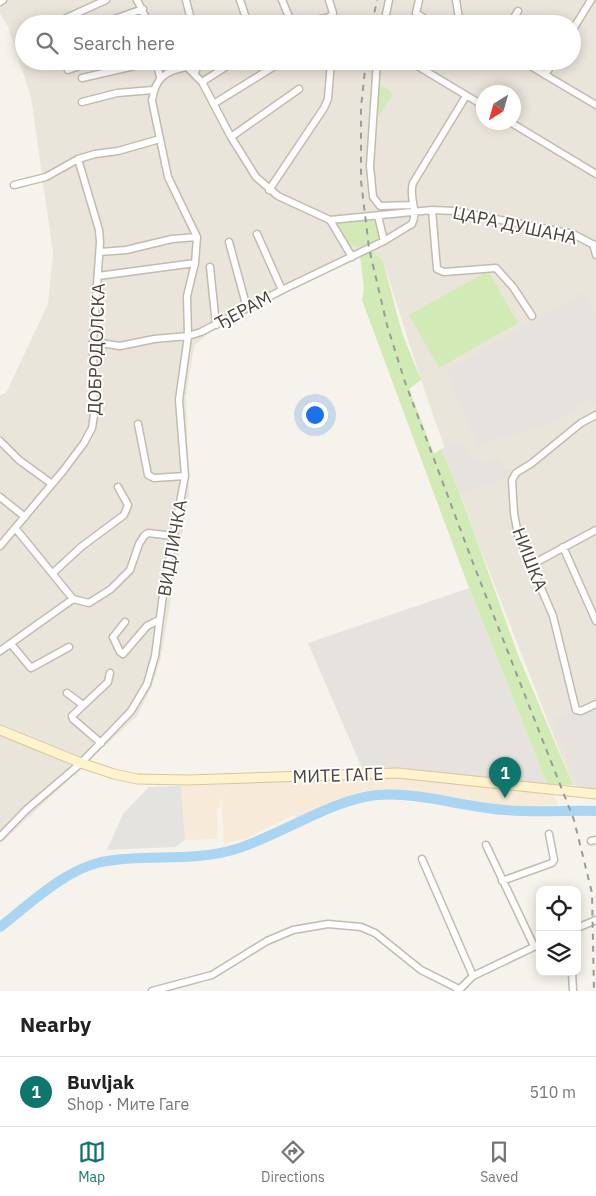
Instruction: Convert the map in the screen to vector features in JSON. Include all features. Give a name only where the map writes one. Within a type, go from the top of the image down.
[{"type":"main road","name":"МИТЕ ГАГЕ","points":[[0,730],[81,763],[114,774],[154,780],[398,773],[596,794]]},
{"type":"street","points":[[73,15],[106,0]]},
{"type":"street","points":[[137,0],[145,15]]},
{"type":"street","points":[[186,0],[190,15]]},
{"type":"street","points":[[240,0],[245,15]]},
{"type":"street","points":[[282,0],[288,15]]},
{"type":"street","points":[[329,0],[331,15]]},
{"type":"street","points":[[386,15],[389,0]]},
{"type":"street","points":[[419,0],[416,13],[419,15]]},
{"type":"street","points":[[456,0],[458,15]]},
{"type":"street","points":[[581,15],[588,1]]},
{"type":"street","points":[[125,15],[142,9]]},
{"type":"street","points":[[515,15],[518,10]]},
{"type":"street","points":[[82,78],[117,70]]},
{"type":"street","points":[[158,70],[160,77]]},
{"type":"street","points":[[100,252],[126,250],[172,239],[197,236],[168,177],[154,114],[153,90],[160,77],[173,70]]},
{"type":"street","points":[[190,70],[202,82],[215,103],[231,138],[247,166],[269,190],[291,203],[330,220],[378,216],[414,208]]},
{"type":"street","points":[[202,82],[220,70]]},
{"type":"street","points":[[215,103],[268,70]]},
{"type":"street","points":[[269,190],[324,108],[328,100],[330,70]]},
{"type":"street","points":[[376,70],[370,166],[373,197],[380,206],[414,208]]},
{"type":"street","points":[[424,70],[476,102]]},
{"type":"street","points":[[537,70],[596,105]]},
{"type":"street","points":[[545,75],[548,70]]},
{"type":"street","points":[[231,138],[299,89]]},
{"type":"street","points":[[82,102],[117,93],[153,90]]},
{"type":"street","points":[[378,216],[384,241],[412,224],[414,208],[411,194],[413,183],[466,96]]},
{"type":"street","points":[[521,129],[596,174]]},
{"type":"street","points":[[14,185],[46,177],[78,159],[126,149],[160,139]]},
{"type":"street","name":"ДОБРОДОЛСКА","points":[[2,541],[26,517],[84,443],[92,428],[94,415],[93,342],[100,252],[99,230],[78,159]]},
{"type":"street","name":"ЦАРА ДУШАНА","points":[[414,208],[456,211],[559,231],[573,234],[595,245]]},
{"type":"street","name":"ЦАРА ДУШАНА","points":[[432,210],[437,269],[444,272],[496,268],[513,287],[532,316]]},
{"type":"street","points":[[330,220],[352,257]]},
{"type":"street","points":[[257,234],[282,290]]},
{"type":"street","name":"ВИДЛИЧКА","points":[[0,838],[26,810],[81,763],[101,743],[131,711],[144,692],[155,656],[159,620],[184,476],[179,400],[188,336],[186,306],[195,263],[197,236]]},
{"type":"street","name":"ЂЕРАМ","points":[[93,342],[120,346],[161,338],[188,336],[216,325],[282,290],[384,241]]},
{"type":"street","points":[[228,242],[246,308]]},
{"type":"street","points":[[595,245],[596,254]]},
{"type":"street","points":[[98,276],[195,263]]},
{"type":"street","points":[[210,267],[216,325]]},
{"type":"street","name":"НИШКА","points":[[596,415],[581,423],[514,475],[514,518],[518,535],[552,616],[576,710],[581,712],[596,704]]},
{"type":"street","name":"ВИДЛИЧКА","points":[[138,424],[148,475],[154,478],[184,476]]},
{"type":"street","points":[[0,441],[19,460],[52,484]]},
{"type":"street","points":[[53,574],[81,547],[126,512],[126,500],[118,487]]},
{"type":"street","points":[[0,497],[26,517]]},
{"type":"street","points":[[16,528],[73,599],[89,603],[111,589],[130,570],[139,544],[144,536],[148,533],[173,536]]},
{"type":"street","points":[[530,565],[596,530]]},
{"type":"street","points":[[563,547],[596,621]]},
{"type":"street","points":[[0,651],[73,599]]},
{"type":"street","name":"ВИДЛИЧКА","points":[[125,622],[113,637],[120,652],[123,654],[147,626],[159,620]]},
{"type":"street","points":[[11,644],[31,668],[69,647]]},
{"type":"street","points":[[101,743],[72,718],[108,682],[110,673]]},
{"type":"street","points":[[67,693],[83,706]]},
{"type":"street","points":[[502,881],[552,863],[554,860],[549,834]]},
{"type":"street","points":[[486,845],[502,881],[536,943]]},
{"type":"street","points":[[422,860],[472,976]]},
{"type":"street","points":[[581,926],[596,920]]},
{"type":"street","points":[[152,991],[212,975],[267,941],[293,930],[328,924],[361,927],[375,933],[421,970],[458,990],[472,976],[536,945]]},
{"type":"street","points":[[572,976],[573,991]]},
{"type":"shaded area","points":[[0,0],[596,0],[596,787],[573,785],[476,538],[421,380],[383,261],[372,250],[211,331],[194,346],[186,396],[189,494],[161,657],[151,688],[137,716],[0,844],[0,395],[6,393],[48,304],[53,253],[31,97],[22,70],[581,70],[581,15],[15,15],[15,48],[8,27],[0,13]]},
{"type":"shaded area","points":[[582,293],[596,313],[596,403],[591,398],[556,421],[478,445],[446,371]]},
{"type":"shaded area","points":[[462,440],[468,455],[483,463],[500,458],[504,470],[509,470],[510,476],[460,494],[441,449]]},
{"type":"shaded area","points":[[469,588],[547,784],[362,768],[308,643]]},
{"type":"shaded area","points":[[596,702],[596,791],[577,787],[554,719]]},
{"type":"shaded area","points":[[371,774],[493,785],[553,794],[558,805],[513,807],[429,793],[390,790],[363,794],[299,820],[294,815],[247,838],[224,844],[221,796],[220,808],[217,809],[218,839],[185,840],[181,786],[293,777]]},
{"type":"shaded area","points":[[181,786],[185,840],[175,847],[107,850],[123,814],[149,787]]},
{"type":"green space","points":[[381,85],[391,91],[392,96],[377,118],[377,87]]},
{"type":"green space","points":[[377,220],[382,238],[366,248],[350,246],[338,227],[340,223],[345,222]]},
{"type":"green space","points":[[372,250],[383,261],[402,333],[421,380],[409,389],[434,454],[441,449],[460,494],[518,655],[573,785],[547,784],[469,588],[362,300],[364,289],[360,255]]},
{"type":"green space","points":[[488,271],[518,323],[439,368],[409,315]]},
{"type":"waterway","points":[[0,927],[60,880],[87,866],[118,859],[202,856],[236,849],[270,836],[326,810],[361,798],[394,795],[505,810],[596,811]]},
{"type":"railway","points":[[374,15],[377,0]]},
{"type":"railway","points":[[365,70],[361,107],[361,181],[369,248],[387,325],[405,382],[473,563],[574,820],[592,893],[594,991]]},
{"type":"place","name":"Buvljak","points":[[505,798]]}]
